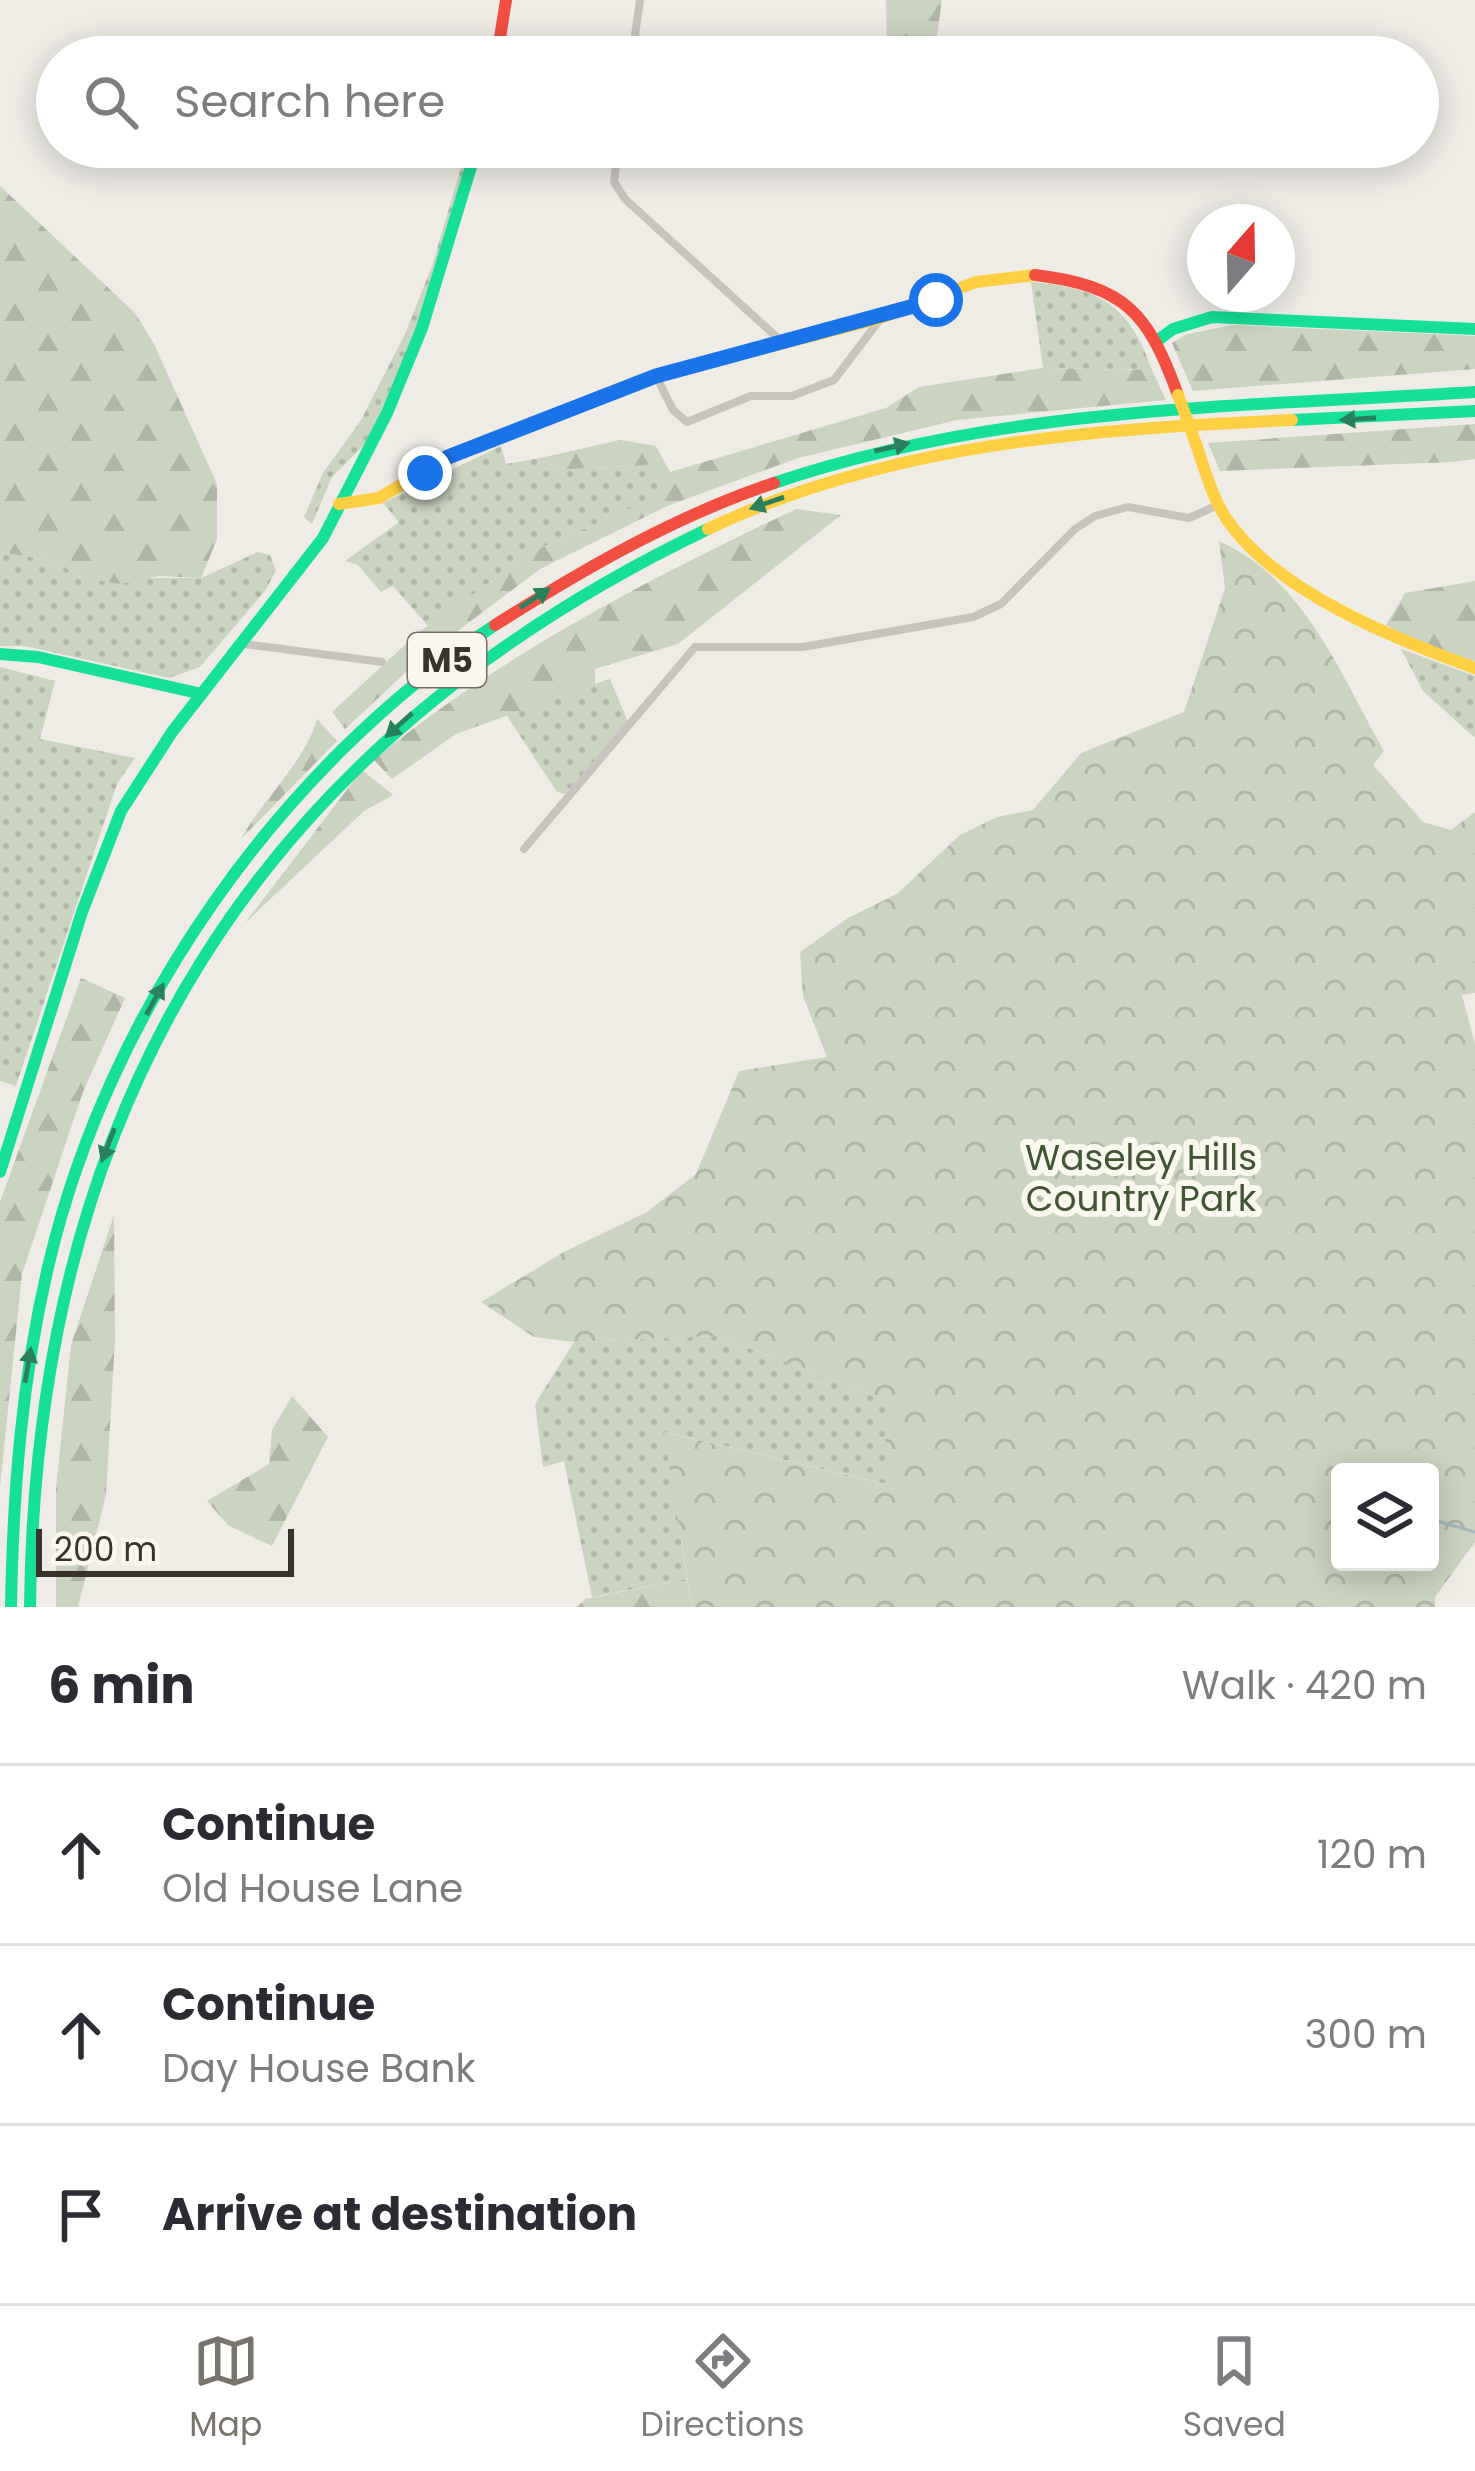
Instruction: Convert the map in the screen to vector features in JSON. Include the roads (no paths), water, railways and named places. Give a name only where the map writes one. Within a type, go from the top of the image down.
[{"type":"main road","points":[[500,36],[506,0]]},
{"type":"main road","points":[[0,1172],[104,847],[143,772],[323,538],[387,412],[422,328],[471,168]]},
{"type":"main road","points":[[339,504],[379,497],[448,457],[656,376],[881,318],[976,282],[1019,273],[1053,274],[1115,297],[1158,340],[1218,505],[1253,547],[1385,634],[1475,668]]},
{"type":"main road","points":[[1158,340],[1173,329],[1212,317],[1475,329]]},
{"type":"main road","name":"M5","points":[[11,1607],[22,1401],[50,1258],[92,1128],[156,997],[233,879],[330,763],[416,685],[501,620],[629,543],[703,508],[847,458],[928,439],[1068,420],[1475,392]]},
{"type":"main road","name":"M5","points":[[30,1607],[42,1392],[81,1221],[113,1132],[180,994],[267,867],[323,800],[438,691],[513,636],[656,550],[736,514],[872,471],[972,449],[1094,436],[1475,411]]},
{"type":"main road","points":[[0,654],[38,657],[202,694]]},
{"type":"street","points":[[635,36],[640,0]]},
{"type":"street","points":[[616,168],[614,182],[625,199],[781,341]]},
{"type":"street","points":[[656,376],[673,410],[686,422],[751,396],[792,396],[839,377],[881,318]]},
{"type":"street","points":[[524,849],[695,647],[803,647],[973,617],[1001,604],[1075,529],[1095,516],[1128,507],[1189,518],[1218,505]]},
{"type":"street","points":[[244,644],[382,662]]},
{"type":"waterway","points":[[1439,1522],[1475,1532]]},
{"type":"park label","name":"Waseley Hills Country Park","points":[[1141,1178]]}]
